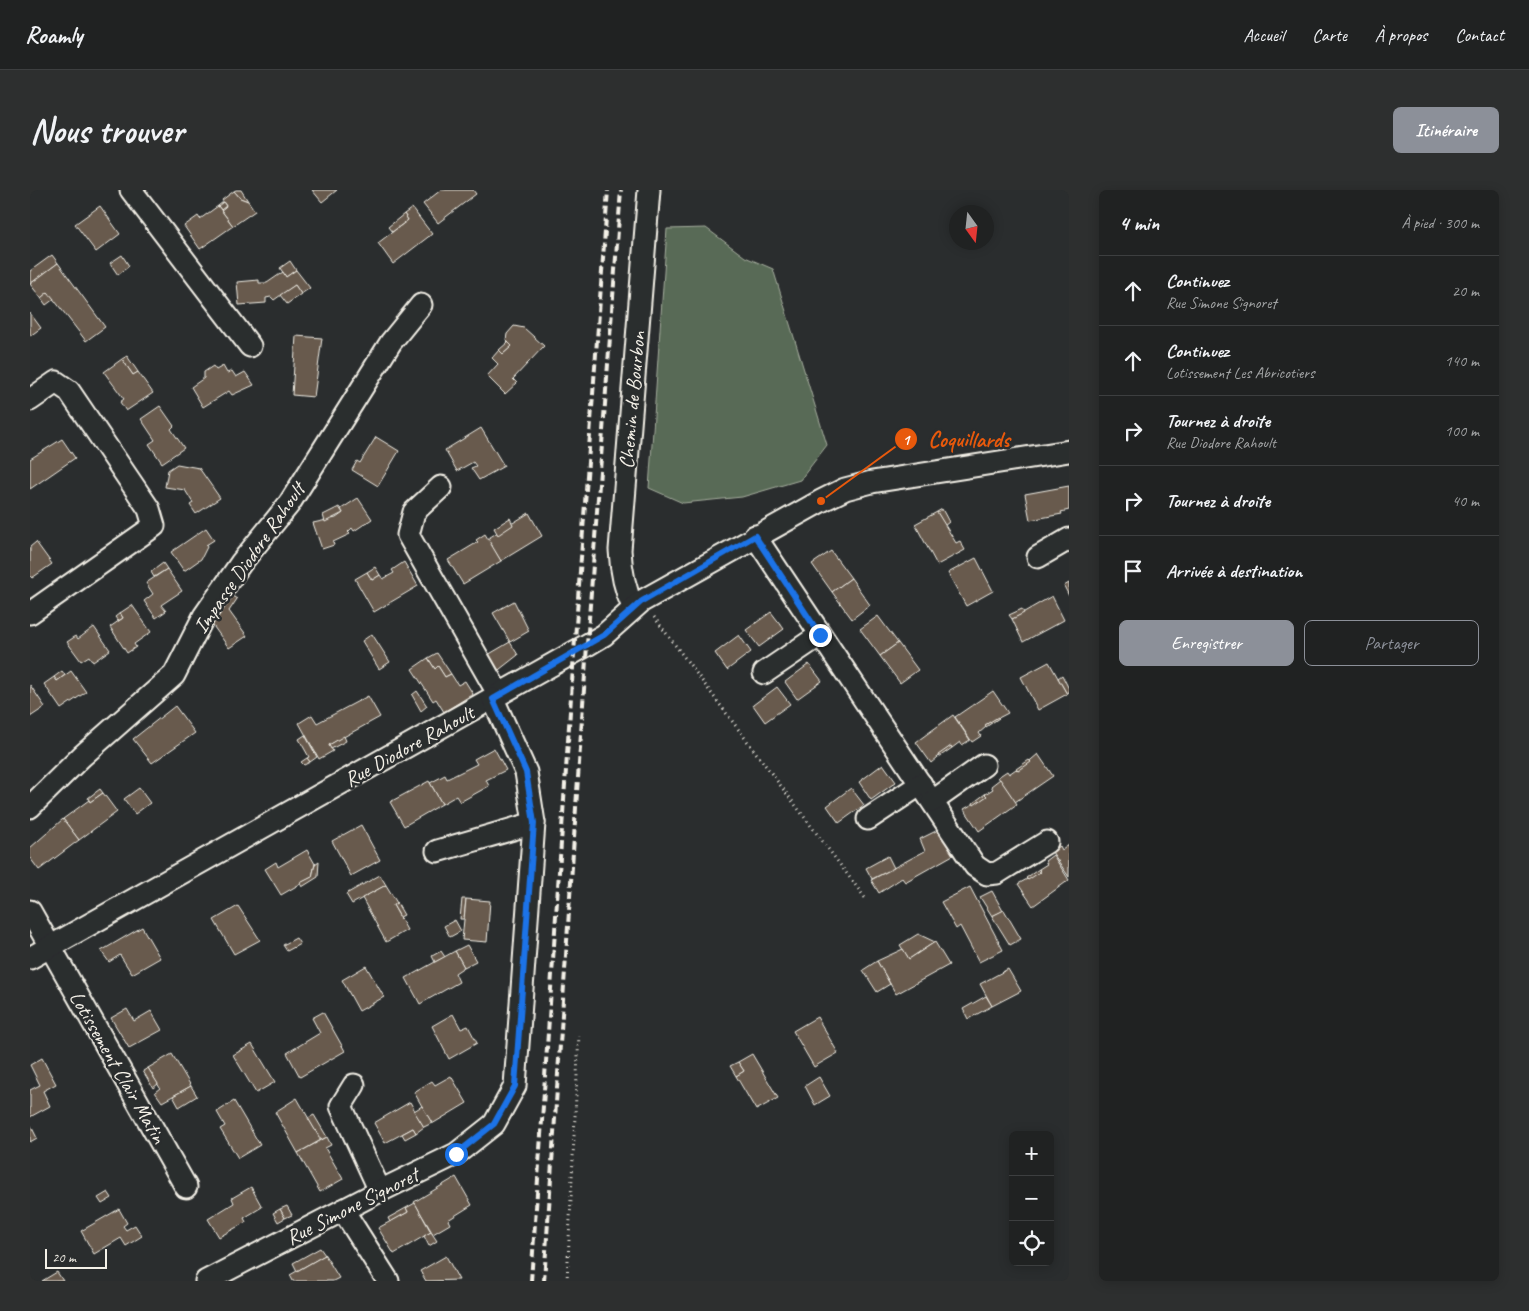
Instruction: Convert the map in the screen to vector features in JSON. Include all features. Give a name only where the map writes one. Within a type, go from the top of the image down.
[{"type":"street","points":[[131,190],[250,346]]},
{"type":"street","name":"Chemin de Bourbon","points":[[637,604],[626,592],[621,571],[620,550],[649,190]]},
{"type":"street","name":"Impasse Diodore Rahoult","points":[[30,807],[82,756],[174,675],[204,616],[241,563],[289,504],[391,342],[421,305]]},
{"type":"street","points":[[30,400],[56,382],[69,391],[149,509],[154,526],[30,613]]},
{"type":"street","name":"Rue Diodore Rahoult","points":[[30,958],[604,635],[637,604],[755,536],[845,489],[872,482],[1069,451]]},
{"type":"street","points":[[437,852],[534,823],[526,772],[496,697],[408,535],[414,512],[441,487]]},
{"type":"street","points":[[755,536],[975,866],[987,874],[997,873],[1047,842]]},
{"type":"street","points":[[1038,557],[1069,539]]},
{"type":"street","points":[[764,674],[820,635]]},
{"type":"street","points":[[933,801],[984,765]]},
{"type":"street","points":[[868,818],[920,784]]},
{"type":"street","name":"Rue Simone Signoret","points":[[206,1281],[456,1154],[494,1124],[515,1086],[534,823]]},
{"type":"street","points":[[30,911],[49,947]]},
{"type":"street","name":"Lotissement Clair Matin","points":[[49,947],[186,1186]]},
{"type":"street","points":[[354,1085],[341,1106],[380,1191]]},
{"type":"street","points":[[343,1210],[388,1281]]},
{"type":"path","points":[[637,604],[865,898]]},
{"type":"path","points":[[567,1281],[580,1034]]},
{"type":"green space","points":[[706,228],[745,257],[773,269],[827,445],[800,480],[742,497],[683,503],[649,488],[667,229]]},
{"type":"building","points":[[241,190],[248,201],[240,198],[234,191]]},
{"type":"building","points":[[312,190],[337,190],[322,202]]},
{"type":"building","points":[[441,190],[473,190],[476,194],[438,223],[423,204]]},
{"type":"building","points":[[234,191],[240,198],[248,201],[255,211],[233,226],[221,210],[226,206],[222,200]]},
{"type":"building","points":[[223,202],[226,206],[221,210],[218,206]]},
{"type":"building","points":[[100,206],[120,234],[96,252],[75,224]]},
{"type":"building","points":[[218,206],[233,226],[200,249],[184,226],[198,216],[200,219]]},
{"type":"building","points":[[412,208],[432,234],[393,264],[378,243],[408,220],[404,214]]},
{"type":"building","points":[[404,214],[408,220],[392,232],[388,227]]},
{"type":"building","points":[[52,255],[58,263],[30,284],[30,271]]},
{"type":"building","points":[[122,255],[129,266],[118,275],[110,263]]},
{"type":"building","points":[[290,261],[296,270],[286,277],[280,268]]},
{"type":"building","points":[[58,263],[105,327],[86,341],[48,292],[41,298],[30,284]]},
{"type":"building","points":[[296,270],[310,288],[301,294],[295,285],[274,300],[271,297],[266,298],[266,303],[239,305],[237,282],[259,280],[259,283],[267,283],[283,272],[286,277]]},
{"type":"building","points":[[295,285],[301,294],[287,304],[280,295]]},
{"type":"building","points":[[48,292],[54,299],[46,305],[41,298]]},
{"type":"building","points":[[30,313],[41,328],[30,336]]},
{"type":"building","points":[[514,326],[524,328],[544,346],[513,379],[517,383],[505,394],[487,376],[498,364],[492,358],[499,350],[503,354],[512,346],[506,340],[507,334]]},
{"type":"building","points":[[296,336],[322,338],[314,397],[292,395]]},
{"type":"building","points":[[508,342],[512,346],[503,354],[499,350]]},
{"type":"building","points":[[127,356],[138,372],[133,375],[122,359]]},
{"type":"building","points":[[122,359],[133,375],[138,372],[153,393],[126,411],[120,402],[124,399],[104,372]]},
{"type":"building","points":[[213,366],[216,370],[223,366],[227,373],[232,371],[236,377],[245,372],[254,385],[232,395],[229,391],[203,407],[191,387],[204,378],[204,372]]},
{"type":"building","points":[[160,406],[174,426],[171,429],[184,448],[162,463],[149,444],[155,440],[141,419]]},
{"type":"building","points":[[481,428],[504,466],[479,480],[471,468],[476,466],[473,462],[457,471],[445,450]]},
{"type":"building","points":[[376,437],[399,451],[378,486],[352,470],[357,461],[360,463]]},
{"type":"building","points":[[62,439],[75,458],[30,489],[30,459]]},
{"type":"building","points":[[177,464],[199,468],[220,498],[196,514],[190,505],[193,503],[185,490],[165,487],[168,470]]},
{"type":"building","points":[[1069,486],[1069,510],[1061,512],[1062,514],[1030,520],[1025,494]]},
{"type":"building","points":[[358,498],[372,519],[354,531],[352,528],[348,532],[350,534],[333,542],[334,545],[322,549],[313,523],[336,518],[343,513],[341,509]]},
{"type":"building","points":[[339,507],[343,513],[325,522],[323,515]]},
{"type":"building","points":[[942,509],[949,522],[944,526],[937,512]]},
{"type":"building","points":[[937,512],[956,543],[960,541],[965,550],[937,565],[915,524]]},
{"type":"building","points":[[529,513],[542,536],[501,561],[487,539]]},
{"type":"building","points":[[510,518],[513,525],[498,535],[494,528]]},
{"type":"building","points":[[206,528],[214,540],[206,545],[207,547],[201,559],[184,571],[171,552]]},
{"type":"building","points":[[485,534],[501,561],[463,584],[448,560],[478,542],[476,540]]},
{"type":"building","points":[[36,542],[52,564],[32,578],[30,576],[30,547]]},
{"type":"building","points":[[831,551],[851,578],[832,592],[812,564]]},
{"type":"building","points":[[976,558],[993,591],[966,606],[948,573]]},
{"type":"building","points":[[404,562],[418,586],[374,612],[355,579],[367,572],[372,580],[380,575],[383,579],[394,573],[392,570]]},
{"type":"building","points":[[163,563],[167,569],[154,577],[151,572]]},
{"type":"building","points":[[375,567],[380,575],[372,580],[367,572]]},
{"type":"building","points":[[167,569],[182,591],[161,605],[166,611],[156,618],[144,601],[153,594],[146,583]]},
{"type":"building","points":[[851,578],[870,605],[852,619],[832,592]]},
{"type":"building","points":[[1069,583],[1069,596],[1064,586]]},
{"type":"building","points":[[226,592],[237,599],[229,611],[247,636],[229,648],[206,616]]},
{"type":"building","points":[[1052,596],[1064,620],[1023,642],[1012,619]]},
{"type":"building","points":[[514,601],[529,631],[510,642],[493,613]]},
{"type":"building","points":[[132,605],[151,632],[134,644],[136,647],[127,653],[110,627],[123,618],[120,613]]},
{"type":"building","points":[[1022,609],[1024,613],[1012,619],[1009,615]]},
{"type":"building","points":[[771,612],[784,629],[759,647],[746,630]]},
{"type":"building","points":[[120,613],[123,618],[118,621],[115,617]]},
{"type":"building","points":[[878,616],[898,643],[880,656],[860,629]]},
{"type":"building","points":[[94,627],[110,650],[93,662],[89,656],[81,661],[67,642],[76,636],[78,639]]},
{"type":"building","points":[[372,634],[390,662],[379,669],[362,641]]},
{"type":"building","points":[[739,635],[751,652],[727,670],[715,653]]},
{"type":"building","points":[[510,642],[518,655],[495,673],[486,656]]},
{"type":"building","points":[[898,643],[918,670],[900,683],[880,656]]},
{"type":"building","points":[[437,653],[451,674],[445,677],[438,666],[435,669],[428,658]]},
{"type":"building","points":[[428,658],[435,669],[438,666],[445,677],[451,674],[458,685],[465,681],[473,694],[444,712],[436,699],[433,701],[412,669]]},
{"type":"building","points":[[1049,662],[1067,694],[1038,710],[1021,677]]},
{"type":"building","points":[[809,664],[822,681],[797,699],[785,682]]},
{"type":"building","points":[[62,671],[65,675],[57,681],[54,677]]},
{"type":"building","points":[[71,671],[86,692],[61,709],[44,684],[54,677],[57,681]]},
{"type":"building","points":[[1062,675],[1069,689],[1067,694],[1058,678]]},
{"type":"building","points":[[30,685],[45,707],[30,717]]},
{"type":"building","points":[[777,687],[790,704],[765,722],[753,705]]},
{"type":"building","points":[[417,691],[427,706],[421,711],[412,695]]},
{"type":"building","points":[[993,691],[1008,713],[985,725],[986,727],[979,733],[981,736],[972,742],[955,717]]},
{"type":"building","points":[[368,696],[380,717],[329,745],[333,751],[319,759],[299,723],[312,715],[317,723]]},
{"type":"building","points":[[175,706],[195,733],[152,763],[133,739]]},
{"type":"building","points":[[953,715],[970,740],[962,745],[960,742],[952,748],[951,746],[931,763],[916,742]]},
{"type":"building","points":[[999,718],[986,727],[985,725]]},
{"type":"building","points":[[305,735],[317,757],[310,762],[299,739]]},
{"type":"building","points":[[344,736],[346,741],[331,749],[329,745]]},
{"type":"building","points":[[951,746],[952,748],[939,757],[938,755]]},
{"type":"building","points":[[494,748],[506,770],[486,780],[489,786],[460,802],[456,796],[442,804],[430,783],[445,775],[447,779],[477,764],[474,759]]},
{"type":"building","points":[[1038,754],[1053,776],[1015,802],[998,777],[1007,771],[1009,774],[1016,769],[1018,771]]},
{"type":"building","points":[[307,758],[310,762],[304,765],[301,762]]},
{"type":"building","points":[[1029,760],[1031,762],[1018,771],[1016,769]]},
{"type":"building","points":[[883,764],[896,782],[871,800],[859,782]]},
{"type":"building","points":[[1000,779],[1017,804],[979,831],[964,809],[987,796],[985,794],[993,789],[991,786]]},
{"type":"building","points":[[429,781],[442,804],[404,826],[390,802]]},
{"type":"building","points":[[139,788],[150,803],[135,814],[124,799]]},
{"type":"building","points":[[851,788],[864,805],[839,823],[827,806]]},
{"type":"building","points":[[100,789],[103,793],[90,802],[88,798]]},
{"type":"building","points":[[103,793],[117,812],[79,840],[63,819],[89,800],[90,802]]},
{"type":"building","points":[[985,794],[987,796],[974,805],[973,803]]},
{"type":"building","points":[[63,819],[79,840],[39,870],[30,858],[30,848]]},
{"type":"building","points":[[361,825],[380,860],[351,876],[332,841]]},
{"type":"building","points":[[940,829],[953,855],[905,882],[902,878],[879,893],[871,880],[925,851],[920,839]]},
{"type":"building","points":[[1069,845],[1069,877],[1052,852],[1060,846],[1062,850]]},
{"type":"building","points":[[307,850],[315,864],[312,877],[281,895],[265,869],[276,862],[278,867]]},
{"type":"building","points":[[1053,855],[1069,880],[1033,906],[1018,884],[1040,872],[1039,869],[1047,864],[1045,861]]},
{"type":"building","points":[[888,856],[894,868],[872,879],[866,868]]},
{"type":"building","points":[[319,861],[318,877],[302,887],[300,883],[312,877],[315,864]]},
{"type":"building","points":[[1039,869],[1040,872],[1028,880],[1026,878]]},
{"type":"building","points":[[380,875],[386,885],[352,904],[346,894]]},
{"type":"building","points":[[386,885],[397,903],[393,905],[407,930],[386,942],[362,898]]},
{"type":"building","points":[[970,887],[1003,950],[979,962],[960,926],[956,929],[941,902]]},
{"type":"building","points":[[992,891],[1003,911],[992,916],[980,897]]},
{"type":"building","points":[[462,899],[466,899],[464,919],[460,919]]},
{"type":"building","points":[[466,899],[490,901],[487,942],[462,940]]},
{"type":"building","points":[[397,903],[404,915],[400,917],[393,905]]},
{"type":"building","points":[[238,906],[260,940],[234,954],[214,920]]},
{"type":"building","points":[[1004,910],[1021,939],[1010,945],[992,916]]},
{"type":"building","points":[[455,920],[461,931],[450,937],[444,926]]},
{"type":"building","points":[[142,927],[160,958],[132,974],[120,955],[109,962],[101,951]]},
{"type":"building","points":[[918,934],[935,942],[909,959],[900,945]]},
{"type":"building","points":[[296,938],[300,944],[287,951],[283,945]]},
{"type":"building","points":[[935,942],[949,965],[896,994],[877,961],[903,949],[909,959]]},
{"type":"building","points":[[467,945],[476,961],[464,967],[455,951]]},
{"type":"building","points":[[441,951],[445,957],[435,962],[432,956]]},
{"type":"building","points":[[455,951],[464,967],[455,973],[459,982],[420,1004],[406,978]]},
{"type":"building","points":[[877,961],[890,984],[877,992],[863,970]]},
{"type":"building","points":[[366,966],[384,997],[359,1011],[342,980]]},
{"type":"building","points":[[1008,969],[1021,991],[992,1006],[980,984]]},
{"type":"building","points":[[986,996],[992,1006],[968,1019],[963,1009]]},
{"type":"building","points":[[127,1009],[134,1021],[151,1011],[162,1030],[129,1048],[111,1018]]},
{"type":"building","points":[[323,1012],[345,1051],[300,1077],[287,1053],[320,1033],[312,1018]]},
{"type":"building","points":[[453,1014],[461,1029],[468,1026],[477,1043],[449,1059],[432,1026]]},
{"type":"building","points":[[817,1017],[838,1053],[814,1067],[793,1031]]},
{"type":"building","points":[[252,1044],[275,1082],[256,1093],[233,1055]]},
{"type":"building","points":[[172,1054],[191,1086],[162,1102],[155,1092],[160,1088],[148,1068]]},
{"type":"building","points":[[752,1054],[778,1098],[756,1110],[736,1076],[744,1071],[738,1062]]},
{"type":"building","points":[[42,1058],[56,1084],[43,1091],[50,1106],[30,1117],[30,1090],[40,1085],[30,1065]]},
{"type":"building","points":[[738,1062],[744,1071],[736,1076],[730,1066]]},
{"type":"building","points":[[148,1068],[158,1084],[153,1088],[143,1071]]},
{"type":"building","points":[[451,1076],[467,1103],[432,1124],[414,1092],[432,1081],[435,1085]]},
{"type":"building","points":[[819,1077],[830,1096],[815,1105],[805,1086]]},
{"type":"building","points":[[191,1086],[197,1096],[179,1107],[173,1096]]},
{"type":"building","points":[[297,1098],[321,1140],[298,1153],[275,1112]]},
{"type":"building","points":[[234,1101],[260,1145],[238,1158],[220,1129],[225,1126],[217,1112]]},
{"type":"building","points":[[410,1102],[424,1127],[416,1133],[413,1128],[385,1143],[374,1123]]},
{"type":"building","points":[[422,1106],[432,1123],[424,1127],[414,1111]]},
{"type":"building","points":[[314,1115],[327,1137],[321,1140],[308,1118]]},
{"type":"building","points":[[30,1124],[37,1138],[30,1142]]},
{"type":"building","points":[[413,1128],[416,1133],[405,1139],[402,1134]]},
{"type":"building","points":[[327,1137],[331,1145],[325,1148],[343,1179],[320,1192],[298,1153]]},
{"type":"building","points":[[456,1177],[472,1205],[448,1220],[450,1224],[433,1234],[414,1202]]},
{"type":"building","points":[[251,1187],[262,1207],[244,1218],[246,1222],[219,1237],[208,1219],[234,1203],[232,1198]]},
{"type":"building","points":[[108,1192],[112,1198],[102,1204],[98,1198]]},
{"type":"building","points":[[415,1203],[431,1232],[394,1254],[378,1228],[408,1212],[406,1208]]},
{"type":"building","points":[[287,1206],[292,1215],[285,1218],[280,1209]]},
{"type":"building","points":[[406,1208],[408,1212],[390,1222],[388,1218]]},
{"type":"building","points":[[119,1209],[127,1223],[123,1226],[126,1230],[135,1225],[142,1236],[126,1246],[121,1238],[94,1254],[81,1231]]},
{"type":"building","points":[[280,1209],[285,1218],[278,1222],[273,1213]]},
{"type":"building","points":[[431,1232],[437,1241],[429,1246],[424,1236]]},
{"type":"building","points":[[320,1248],[325,1255],[297,1271],[293,1263]]},
{"type":"building","points":[[325,1255],[339,1278],[333,1281],[293,1281],[290,1275]]},
{"type":"building","points":[[446,1256],[459,1280],[426,1281],[420,1271]]},
{"type":"building","points":[[57,1272],[63,1281],[42,1281]]},
{"type":"railway","points":[[531,1281],[608,190]]},
{"type":"railway","points":[[544,1281],[587,645],[621,190]]},
{"type":"place","name":"Coquillards","points":[[821,501]]},
{"type":"route","points":[[456,1154],[494,1124],[515,1086],[534,823],[526,772],[493,699],[604,635],[633,607],[642,601],[755,536],[820,635]]}]
